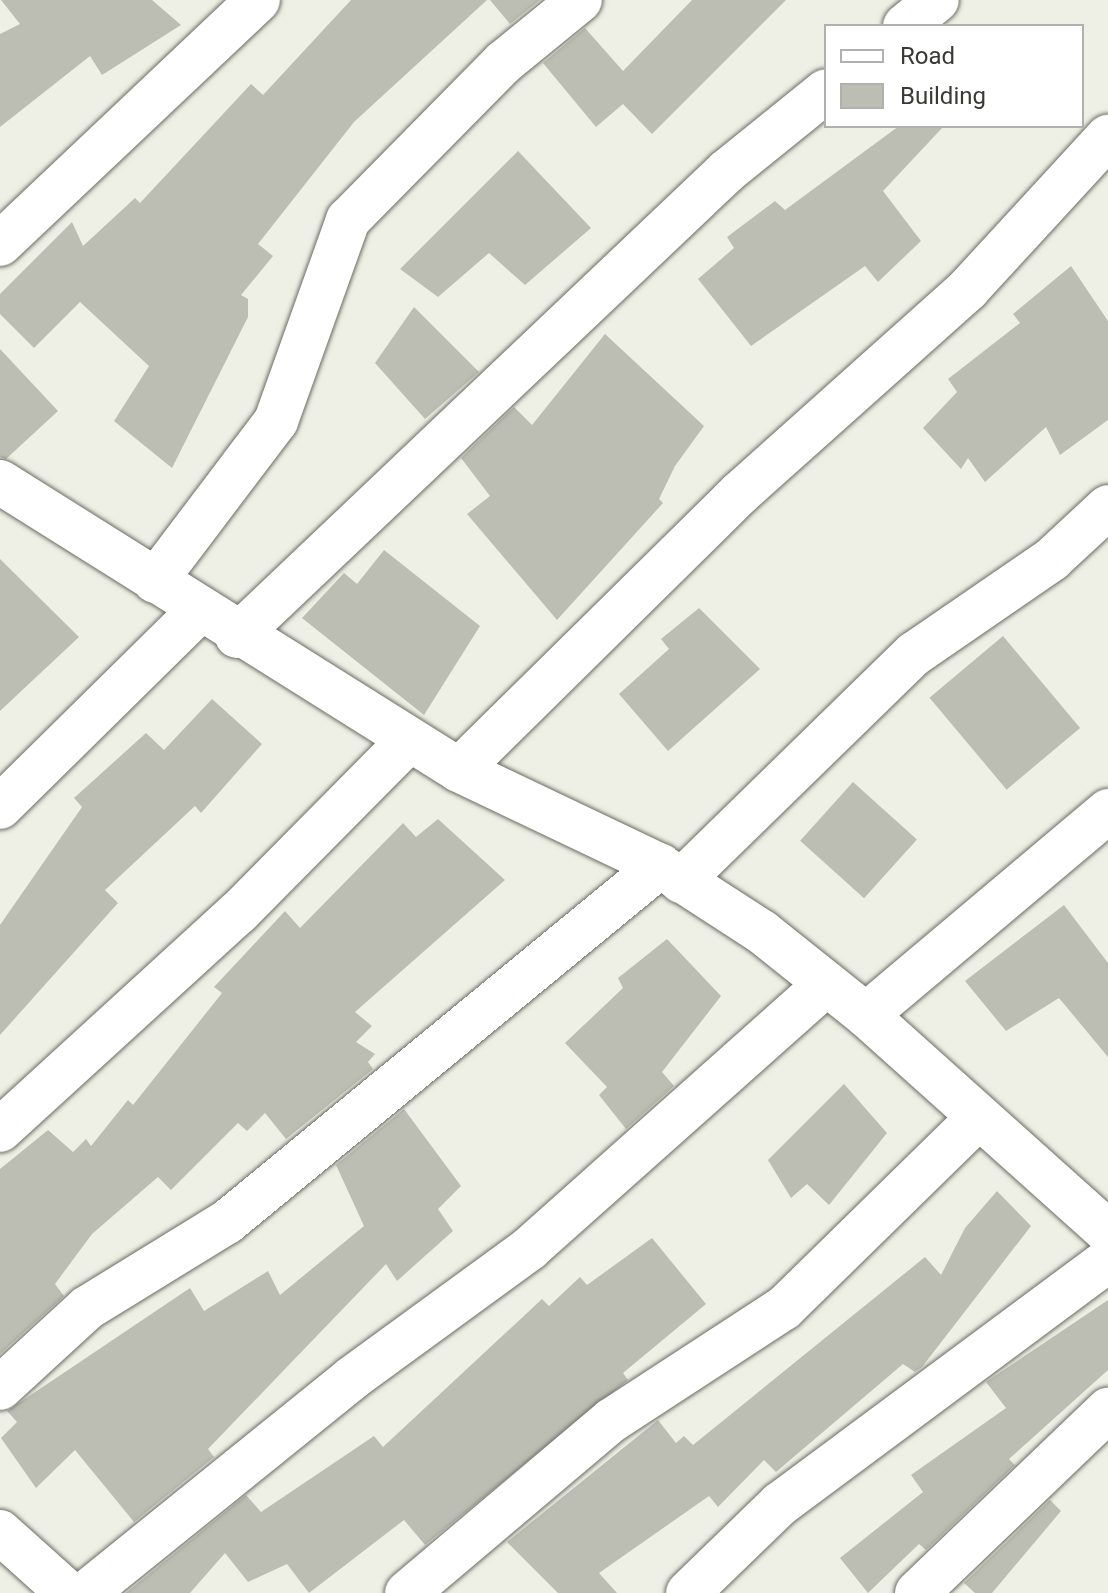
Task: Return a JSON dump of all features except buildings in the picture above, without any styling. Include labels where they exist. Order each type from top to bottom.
[{"type":"street","points":[[0,244],[258,0]]},
{"type":"street","points":[[155,581],[276,421],[348,220],[504,62],[580,0]]},
{"type":"street","points":[[907,24],[937,0]]},
{"type":"street","points":[[237,636],[727,171],[824,93]]},
{"type":"street","points":[[459,770],[740,493],[968,289],[1108,137]]},
{"type":"street","points":[[3,489],[459,770],[670,873],[866,1015],[1108,1232]]},
{"type":"street","points":[[0,1388],[87,1308],[227,1222],[670,873],[914,654],[1052,559],[1108,507]]},
{"type":"street","points":[[0,807],[201,609]]},
{"type":"street","points":[[0,1130],[239,912],[409,740]]},
{"type":"street","points":[[866,1015],[1108,811]]},
{"type":"street","points":[[86,1593],[352,1378],[530,1248],[826,984]]},
{"type":"street","points":[[407,1593],[612,1420],[784,1308],[979,1117]]},
{"type":"street","points":[[688,1593],[780,1504],[1108,1260]]},
{"type":"street","points":[[917,1593],[1108,1410]]},
{"type":"street","points":[[0,1532],[68,1593]]}]
